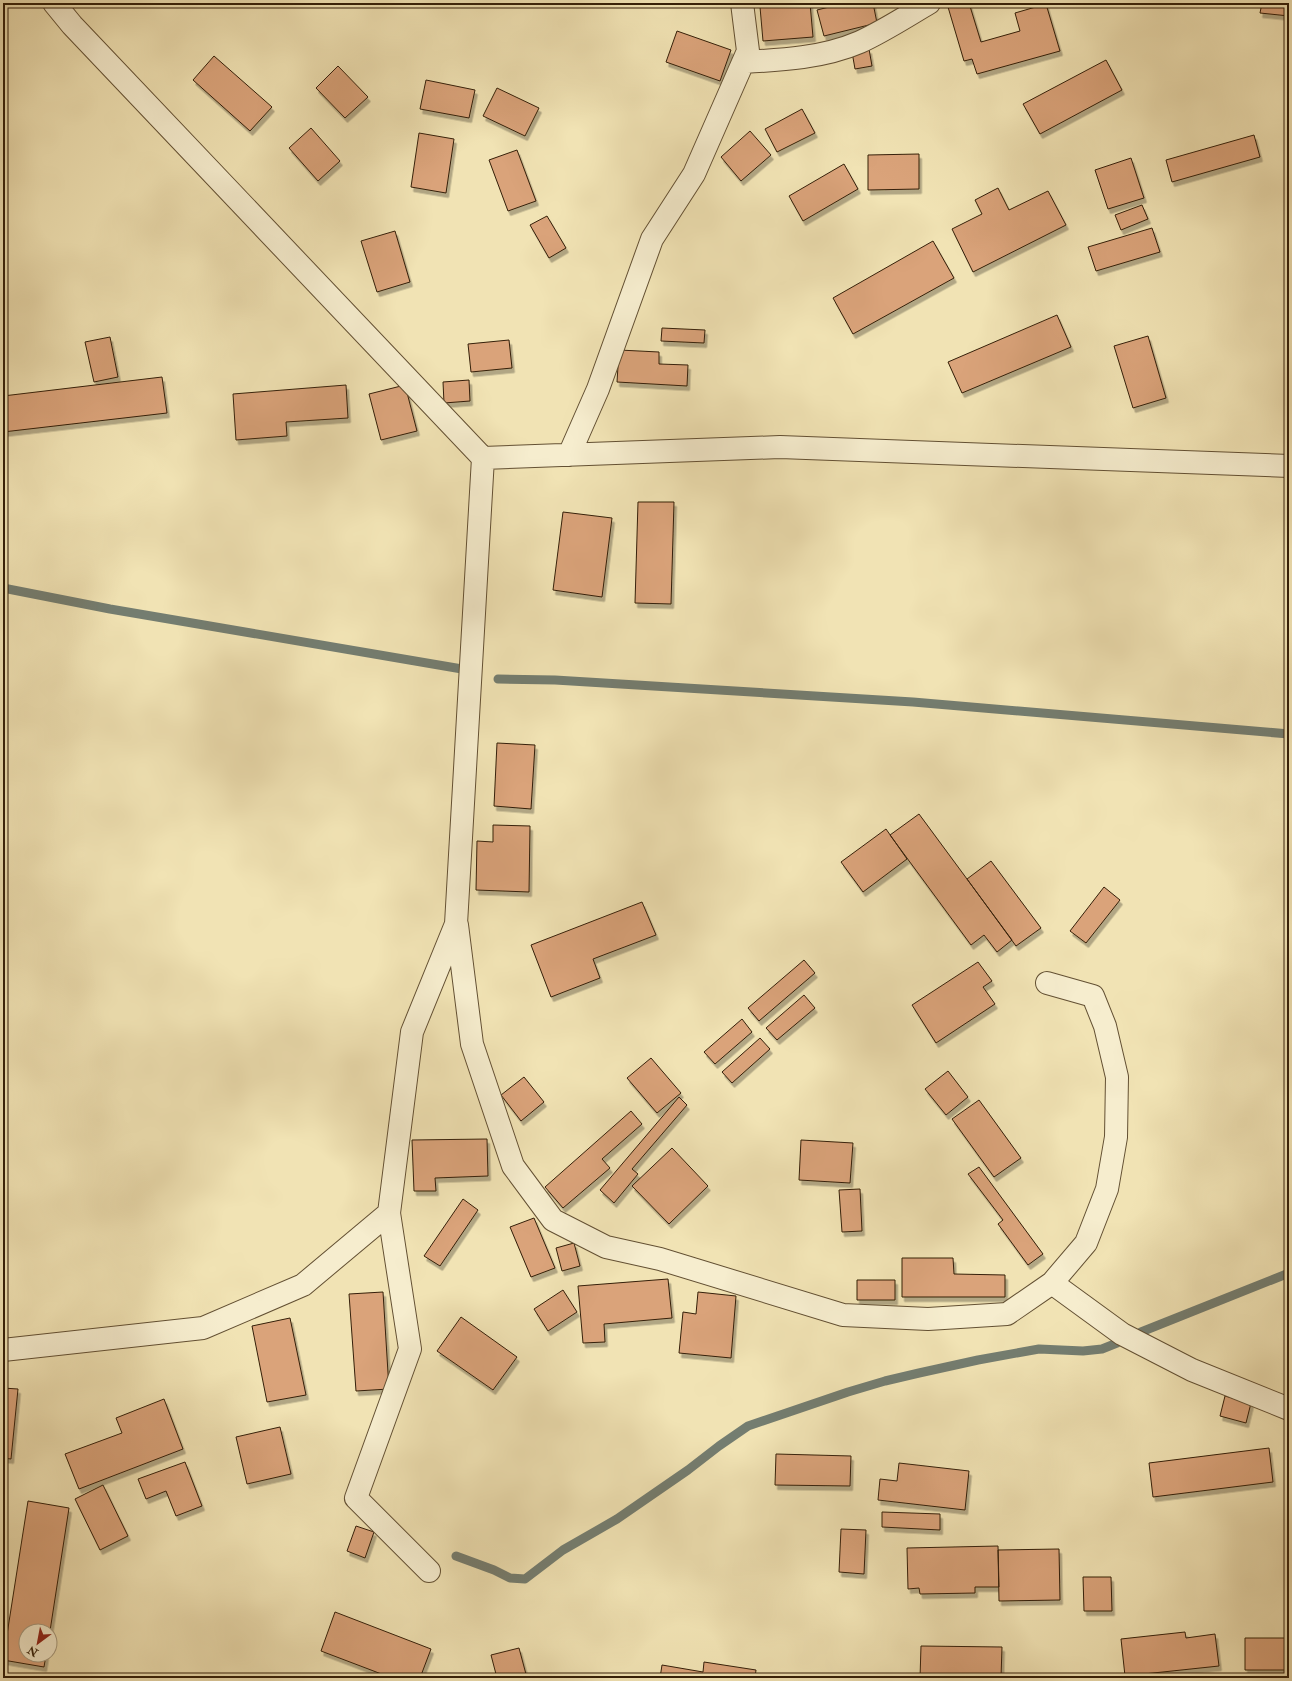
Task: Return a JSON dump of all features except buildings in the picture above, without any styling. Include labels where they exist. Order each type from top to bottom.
[{"type":"street","points":[[54,3],[72,25],[483,458],[456,924],[472,1044],[512,1166],[553,1220],[606,1247],[660,1259],[843,1316],[928,1319],[1008,1314],[1052,1283],[1086,1243],[1107,1189],[1116,1137],[1117,1077],[1105,1026],[1093,996],[1046,983]]},
{"type":"street","points":[[569,454],[598,389],[652,239],[694,174],[748,51],[742,3]]},
{"type":"street","points":[[743,62],[790,60],[825,53],[859,42],[929,3]]},
{"type":"street","points":[[483,458],[780,447],[1289,466]]},
{"type":"street","points":[[429,1571],[356,1498],[410,1349],[389,1213],[412,1032],[456,924]]},
{"type":"street","points":[[3,1350],[203,1328],[303,1285],[389,1213]]},
{"type":"street","points":[[1052,1283],[1122,1334],[1192,1370],[1289,1409]]},
{"type":"waterway","points":[[3,588],[110,609],[462,669]]},
{"type":"waterway","points":[[498,679],[555,680],[913,702],[1289,734]]},
{"type":"waterway","points":[[1141,1332],[1289,1273]]},
{"type":"waterway","points":[[456,1556],[494,1570],[510,1578],[525,1579],[563,1550],[617,1519],[748,1426],[848,1392],[919,1373],[1039,1349],[1083,1351],[1102,1349],[1117,1343]]}]
